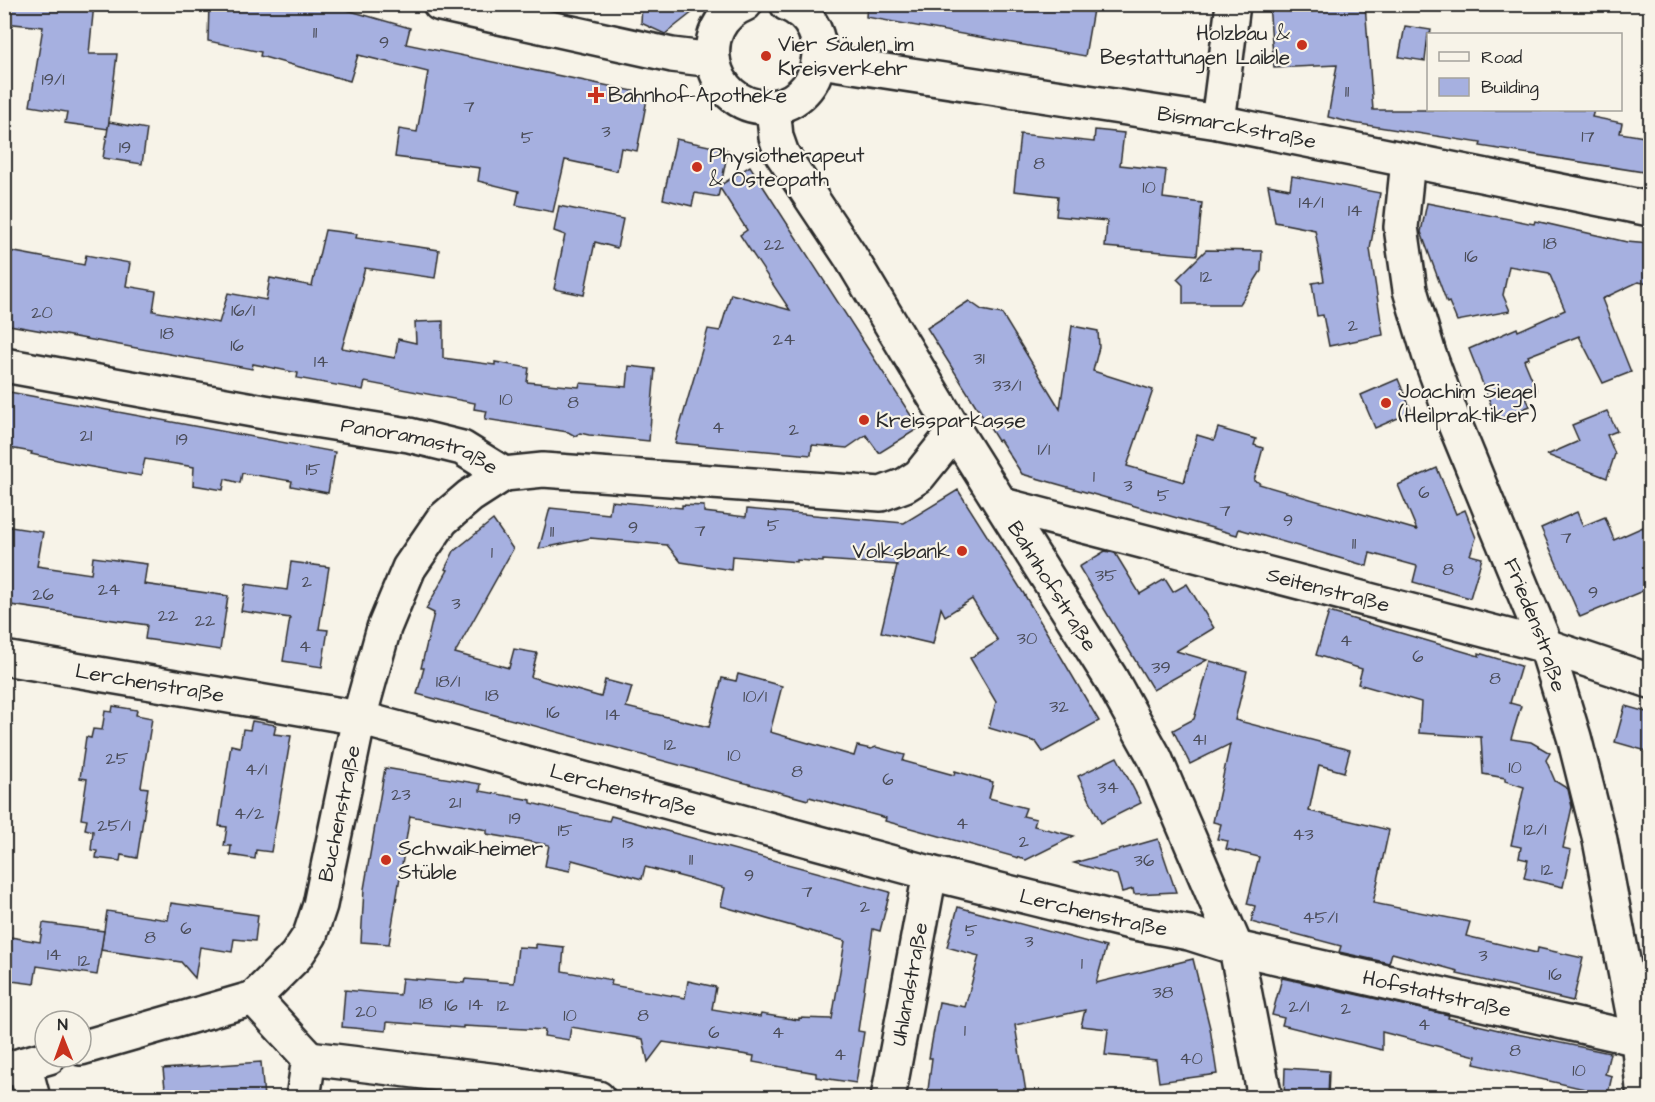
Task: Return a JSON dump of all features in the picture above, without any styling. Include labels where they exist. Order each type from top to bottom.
[{"type":"street","points":[[440,4],[672,55],[712,60]]},
{"type":"street","points":[[745,4],[732,12],[719,28],[713,42],[712,60],[718,78],[731,95],[753,106],[773,107],[789,102],[803,93],[814,78],[820,62],[820,46],[812,24],[794,7],[787,4]]},
{"type":"street","points":[[1218,122],[1233,4]]},
{"type":"street","name":"Bismarckstraße","points":[[820,62],[1218,122],[1650,209]]},
{"type":"street","name":"Bahnhofstraße","points":[[773,107],[776,137],[782,154],[850,256],[955,431],[1110,677],[1155,758],[1236,948],[1264,1098]]},
{"type":"street","name":"Friedenstraße","points":[[1408,161],[1401,227],[1413,301],[1429,354],[1454,422],[1546,646],[1574,737],[1600,840],[1638,1039],[1644,1098]]},
{"type":"street","name":"Panoramastraße","points":[[4,365],[264,412],[409,435],[462,448],[504,474],[543,470],[880,494],[905,485],[920,476],[955,431]]},
{"type":"street","name":"Buchenstraße","points":[[93,1045],[254,998],[288,965],[310,935],[325,887],[359,718],[384,628],[409,568],[442,520],[470,496],[504,474]]},
{"type":"street","name":"Seitenstraße","points":[[1003,505],[1546,646],[1650,681]]},
{"type":"street","name":"Lerchenstraße","points":[[4,658],[359,718],[930,873],[1130,922],[1189,933],[1236,948]]},
{"type":"street","name":"Uhlandstraße","points":[[888,1098],[930,873]]},
{"type":"street","name":"Hofstattstraße","points":[[1236,948],[1638,1039]]},
{"type":"street","points":[[254,998],[309,1058],[498,1081],[598,1098]]},
{"type":"street","points":[[303,1098],[309,1058]]},
{"type":"street","points":[[26,1064],[33,1098]]},
{"type":"building","points":[[4,4],[94,4],[89,54],[117,54],[108,129],[65,123],[67,112],[30,106],[43,27],[4,23]]},
{"type":"building","points":[[209,4],[326,4],[410,28],[406,44],[648,94],[637,151],[621,148],[617,171],[565,160],[553,212],[516,205],[519,191],[478,181],[480,168],[395,157],[399,129],[417,132],[428,72],[358,55],[350,81],[260,56],[261,52],[208,41]]},
{"type":"building","points":[[642,4],[703,4],[665,34],[641,23]]},
{"type":"building","points":[[867,4],[1094,4],[1085,56],[866,17]]},
{"type":"building","points":[[1269,4],[1365,4],[1373,110],[1594,111],[1592,117],[1622,123],[1620,133],[1650,138],[1650,173],[1480,146],[1481,143],[1328,117],[1337,65],[1274,68]]},
{"type":"building","points":[[1405,26],[1431,30],[1430,33],[1427,33],[1425,61],[1399,57]]},
{"type":"building","points":[[109,122],[147,129],[142,164],[103,158]]},
{"type":"building","points":[[1095,130],[1124,133],[1120,165],[1166,170],[1163,198],[1202,203],[1197,255],[1105,247],[1107,221],[1056,216],[1058,196],[1014,191],[1020,134],[1094,142]]},
{"type":"building","points":[[676,139],[728,150],[721,185],[750,166],[919,428],[879,453],[866,435],[847,448],[812,445],[811,455],[675,443],[708,329],[720,331],[731,294],[790,310],[740,235],[747,230],[720,188],[718,197],[695,193],[692,206],[663,199]]},
{"type":"building","points":[[1292,176],[1380,193],[1370,249],[1383,335],[1329,346],[1323,315],[1317,316],[1312,283],[1324,281],[1315,230],[1275,222],[1268,185],[1290,189]]},
{"type":"building","points":[[1427,203],[1534,224],[1535,221],[1627,242],[1650,244],[1650,284],[1638,282],[1602,299],[1631,372],[1603,383],[1579,336],[1528,356],[1529,358],[1524,360],[1537,391],[1525,396],[1530,406],[1497,420],[1469,349],[1565,310],[1549,273],[1509,266],[1503,295],[1510,311],[1457,321],[1449,302],[1447,303],[1421,232]]},
{"type":"building","points":[[559,206],[623,219],[617,248],[595,242],[584,295],[554,289],[565,235],[554,231]]},
{"type":"building","points":[[325,230],[357,234],[356,238],[439,250],[435,278],[365,268],[342,348],[395,358],[398,339],[416,343],[415,322],[443,321],[443,358],[495,365],[495,362],[529,368],[527,382],[579,387],[580,383],[627,387],[629,366],[655,369],[649,441],[580,433],[575,436],[568,432],[485,419],[487,411],[474,409],[475,403],[365,382],[363,390],[297,378],[298,373],[253,364],[252,369],[4,324],[4,250],[84,265],[86,255],[130,263],[126,286],[156,291],[153,311],[219,323],[228,293],[266,300],[270,278],[312,286]]},
{"type":"building","points":[[1206,250],[1262,251],[1261,271],[1240,304],[1183,304],[1183,285],[1177,279]]},
{"type":"building","points":[[969,301],[982,310],[1002,314],[1060,409],[1072,326],[1098,331],[1099,347],[1093,371],[1153,390],[1127,466],[1184,482],[1197,435],[1214,440],[1218,428],[1256,439],[1254,445],[1263,448],[1254,481],[1259,484],[1417,530],[1398,485],[1437,468],[1456,514],[1465,510],[1476,538],[1470,555],[1482,558],[1470,598],[1413,582],[1417,566],[1370,553],[1367,566],[1239,529],[1237,535],[1022,474],[1000,440],[998,441],[927,328]]},
{"type":"building","name":"Joachim Siegel (Heilpraktiker)","points":[[1398,379],[1412,412],[1375,428],[1361,395]]},
{"type":"building","points":[[4,391],[335,452],[328,493],[291,486],[292,481],[242,473],[240,483],[225,479],[223,490],[193,485],[194,467],[145,459],[141,476],[75,464],[4,447]]},
{"type":"building","points":[[1607,411],[1617,431],[1607,435],[1615,454],[1607,478],[1547,455],[1579,441],[1572,425]]},
{"type":"building","points":[[958,490],[1024,594],[1099,721],[1043,752],[1036,742],[989,728],[996,702],[970,658],[998,641],[972,599],[945,616],[941,608],[933,644],[881,632],[897,565],[823,560],[823,562],[797,560],[797,562],[732,556],[731,570],[681,562],[667,545],[590,538],[539,549],[550,508],[609,514],[611,501],[682,508],[682,505],[704,506],[704,512],[746,517],[747,509],[904,523]]},
{"type":"building","points":[[1577,512],[1583,526],[1605,517],[1614,540],[1643,527],[1650,545],[1650,588],[1580,617],[1541,528]]},
{"type":"building","points":[[493,520],[513,549],[455,653],[509,668],[514,649],[537,653],[531,677],[601,697],[605,680],[632,687],[626,707],[709,727],[722,678],[736,681],[738,674],[782,686],[770,732],[854,756],[857,746],[871,749],[876,747],[905,755],[903,761],[954,775],[955,771],[993,782],[989,798],[1026,808],[1023,816],[1036,819],[1034,826],[1074,836],[1026,860],[885,821],[886,818],[809,797],[808,800],[417,694],[434,613],[426,609],[448,570],[445,569],[454,551]]},
{"type":"building","points":[[4,526],[43,532],[37,566],[91,574],[93,557],[147,564],[144,584],[228,596],[220,650],[145,639],[147,625],[4,604]]},
{"type":"building","points":[[1105,551],[1115,553],[1140,594],[1165,579],[1173,592],[1187,584],[1214,628],[1176,651],[1207,660],[1153,690],[1079,567]]},
{"type":"building","points":[[291,562],[329,567],[319,629],[328,630],[322,667],[283,661],[290,618],[241,611],[246,584],[287,590]]},
{"type":"building","points":[[1329,612],[1521,666],[1510,703],[1521,706],[1511,739],[1531,742],[1550,753],[1546,760],[1555,781],[1568,789],[1572,807],[1563,848],[1571,850],[1563,887],[1524,878],[1528,860],[1519,858],[1521,847],[1511,845],[1524,787],[1505,781],[1505,778],[1483,774],[1481,737],[1419,733],[1421,702],[1358,684],[1362,669],[1316,655]]},
{"type":"building","points":[[1210,661],[1247,671],[1235,720],[1350,750],[1344,772],[1319,765],[1309,811],[1389,830],[1373,903],[1470,922],[1466,936],[1537,953],[1538,948],[1583,958],[1573,1001],[1457,974],[1458,971],[1392,953],[1389,963],[1339,952],[1341,946],[1251,922],[1255,906],[1247,904],[1259,857],[1226,849],[1228,841],[1217,839],[1221,824],[1213,822],[1230,744],[1190,764],[1173,730],[1194,719]]},
{"type":"building","points":[[113,706],[137,710],[136,715],[152,718],[141,787],[148,788],[137,858],[121,855],[120,861],[96,858],[97,851],[91,850],[93,831],[85,829],[87,820],[81,819],[87,779],[80,778],[86,737],[91,738],[93,729],[102,730],[105,711],[112,712]]},
{"type":"building","points":[[1625,706],[1650,713],[1650,752],[1615,742]]},
{"type":"building","points":[[252,721],[276,725],[274,734],[291,736],[271,852],[256,850],[255,859],[230,855],[231,846],[224,846],[227,827],[219,826],[231,745],[240,747],[243,729],[250,730]]},
{"type":"building","points":[[1117,757],[1141,803],[1101,823],[1078,776]]},
{"type":"building","points":[[385,768],[481,784],[480,791],[531,800],[531,803],[609,821],[611,816],[890,892],[880,931],[873,929],[858,1031],[864,1032],[856,1083],[816,1077],[816,1073],[753,1062],[754,1056],[663,1042],[648,1062],[643,1039],[571,1027],[569,1040],[544,1036],[545,1030],[463,1026],[463,1028],[387,1022],[386,1031],[342,1027],[345,990],[400,995],[402,978],[464,983],[465,979],[514,983],[518,947],[536,948],[536,944],[564,947],[562,971],[612,980],[611,985],[685,998],[688,981],[716,987],[712,1009],[760,1017],[761,1014],[799,1020],[799,1018],[832,1019],[845,941],[721,906],[725,888],[645,867],[642,879],[572,860],[570,871],[545,866],[549,845],[487,834],[487,830],[410,816],[389,944],[361,942],[364,889]]},
{"type":"building","points":[[1158,839],[1176,892],[1134,894],[1133,889],[1122,892],[1117,875],[1074,863]]},
{"type":"building","points":[[171,903],[258,915],[255,941],[234,939],[232,952],[200,947],[195,978],[181,962],[101,950],[107,911],[168,920]]},
{"type":"building","points":[[958,907],[1106,947],[1096,983],[1193,959],[1210,1028],[1217,1074],[1159,1082],[1156,1060],[1105,1055],[1108,1029],[1081,1026],[1085,1010],[1015,1025],[1027,1098],[927,1098],[932,1058],[929,1058],[939,1002],[965,1007],[979,956],[947,947]]},
{"type":"building","points":[[43,923],[104,931],[97,975],[37,966],[34,984],[4,980],[4,936],[40,942]]},
{"type":"building","points":[[1282,978],[1449,1015],[1448,1018],[1507,1032],[1610,1053],[1605,1074],[1612,1076],[1607,1098],[1583,1098],[1585,1089],[1474,1064],[1476,1056],[1382,1032],[1382,1050],[1282,1025],[1284,1018],[1272,1015]]},
{"type":"building","points":[[261,1062],[264,1098],[166,1098],[163,1069]]},
{"type":"building","points":[[1285,1068],[1329,1071],[1328,1098],[1284,1098]]},
{"type":"place","name":"Holzbau & Bestattungen Laible","points":[[1302,45]]},
{"type":"place","name":"Vier Säulen im Kreisverkehr","points":[[766,56]]},
{"type":"place","name":"Bahnhof-Apotheke","points":[[596,95]]},
{"type":"place","name":"Physiotherapeut & Osteopath","points":[[697,167]]},
{"type":"place","name":"Joachim Siegel (Heilpraktiker)","points":[[1386,403]]},
{"type":"place","name":"Kreissparkasse","points":[[864,420]]},
{"type":"place","name":"Volksbank","points":[[962,551]]},
{"type":"place","name":"Schwaikheimer Stüble","points":[[386,860]]}]
